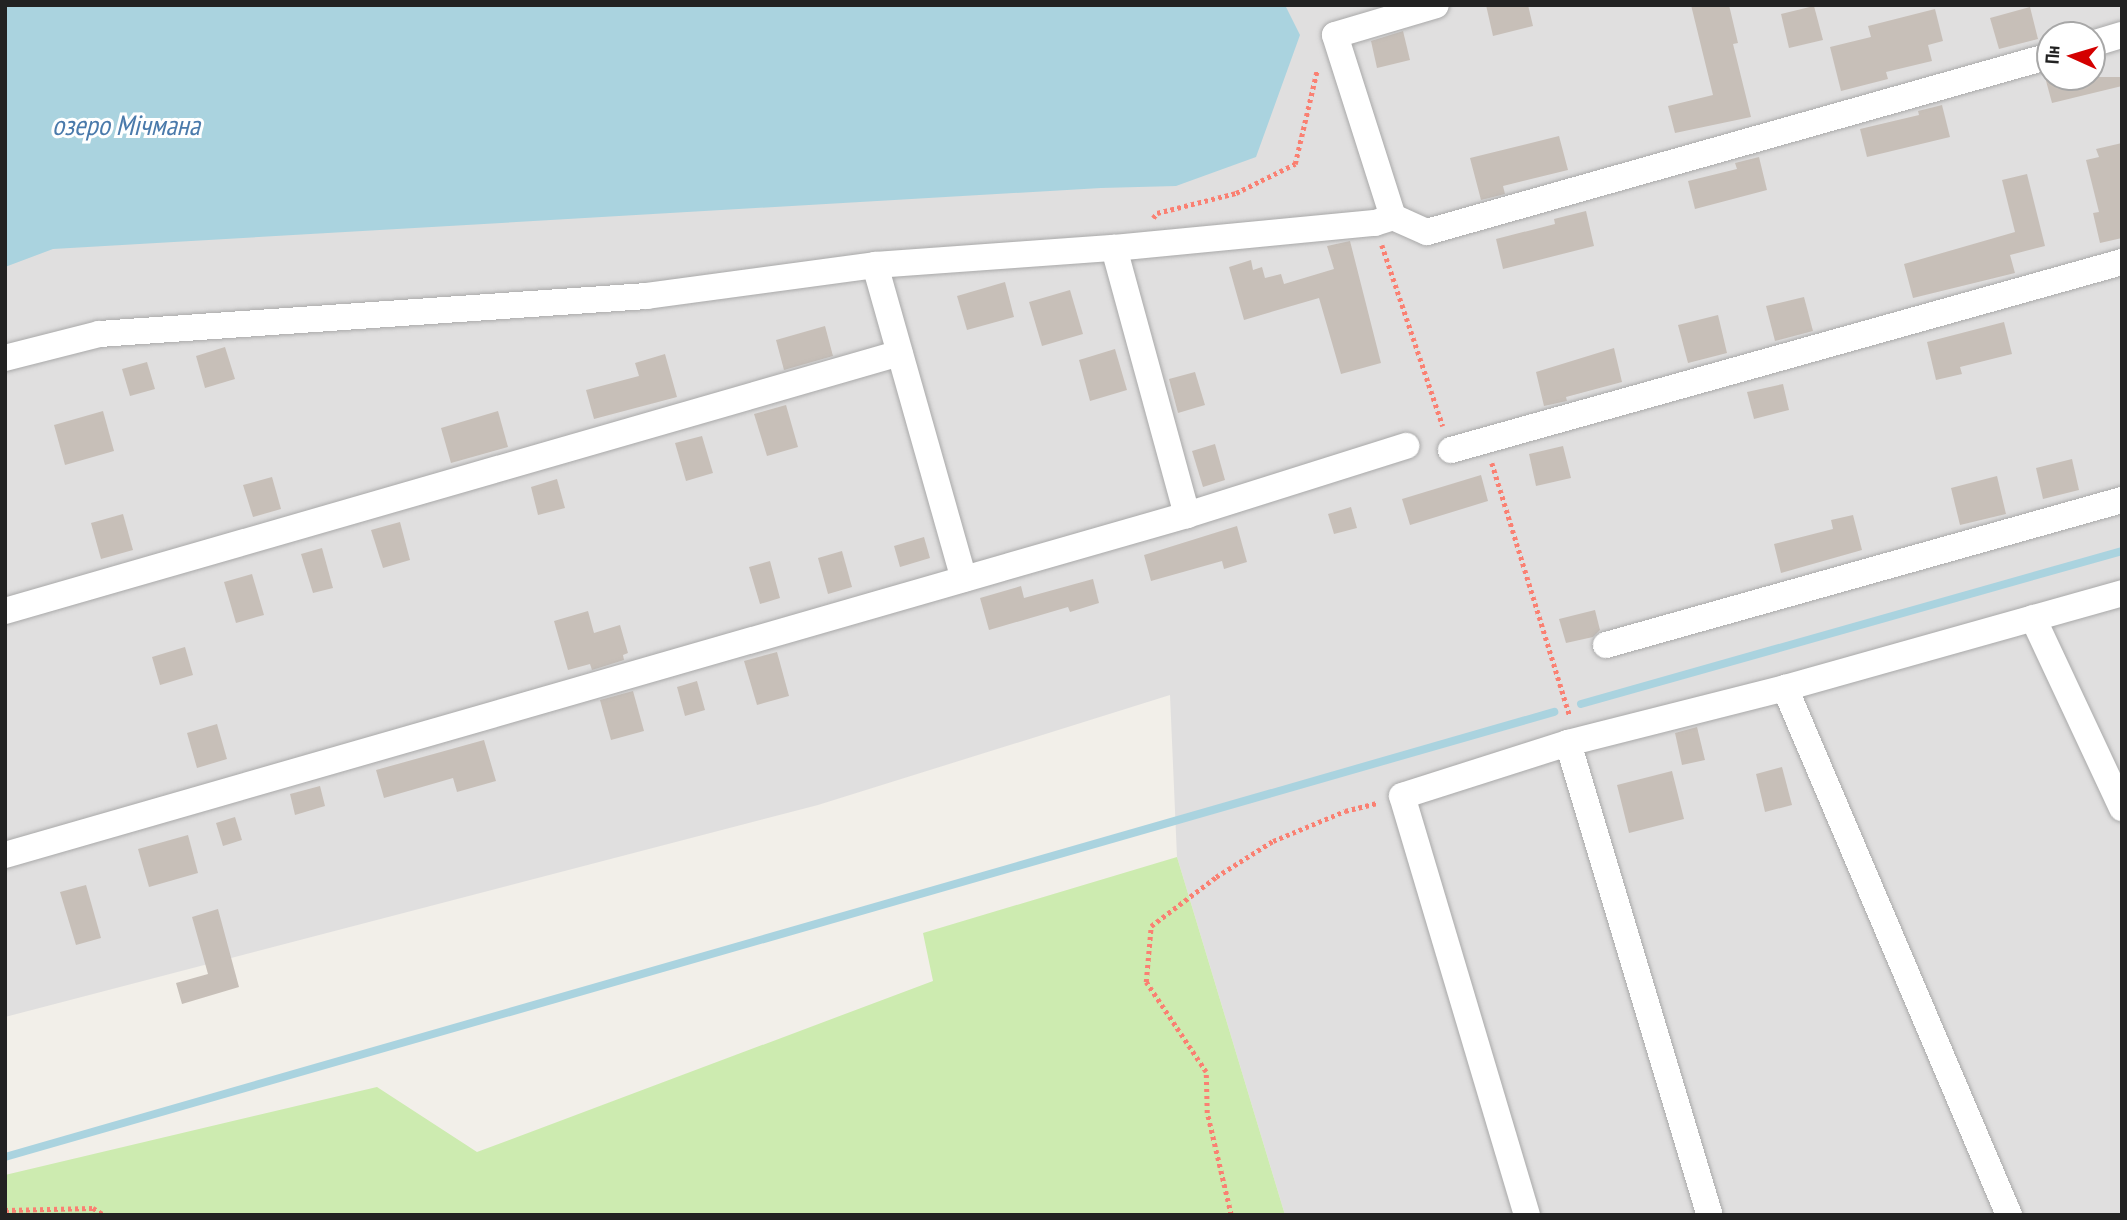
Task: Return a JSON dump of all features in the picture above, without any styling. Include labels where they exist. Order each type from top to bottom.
[{"type":"street","points":[[1384,220],[1335,35],[1436,5]]},
{"type":"street","points":[[5,358],[99,334],[648,296],[874,265],[1124,246],[1384,220],[1427,232],[2036,60]]},
{"type":"street","points":[[1124,246],[1187,515]]},
{"type":"street","points":[[1451,450],[2122,262]]},
{"type":"street","points":[[874,265],[964,579]]},
{"type":"street","points":[[5,611],[900,353]]},
{"type":"street","points":[[5,855],[1187,515],[1406,446]]},
{"type":"street","points":[[1606,645],[2122,499]]},
{"type":"street","points":[[1527,1215],[1402,796],[1573,741],[1785,688],[2122,593]]},
{"type":"street","points":[[2033,618],[2122,808]]},
{"type":"street","points":[[1785,688],[2009,1215]]},
{"type":"street","points":[[1573,741],[1710,1215]]},
{"type":"path","points":[[1124,246],[1157,213],[1236,193],[1295,164],[1318,63]]},
{"type":"path","points":[[1384,220],[1451,450]]},
{"type":"path","points":[[1485,441],[1573,741]]},
{"type":"path","points":[[1231,1215],[1208,1113],[1206,1072],[1146,982],[1151,926],[1216,877],[1273,841],[1345,811],[1402,796]]},
{"type":"path","points":[[5,1210],[93,1208],[104,1215]]},
{"type":"shaded area","points":[[5,5],[2122,5],[2122,1215],[1285,1215],[1177,857],[1170,695],[818,805],[5,1017]]},
{"type":"green space","points":[[1177,857],[1285,1215],[5,1215],[5,1175],[377,1087],[477,1152],[933,981],[923,933]]},
{"type":"water","name":"озеро Мічмана","points":[[5,5],[1285,5],[1300,35],[1256,157],[1176,186],[1101,188],[53,249],[5,267]]},
{"type":"building","points":[[1486,5],[1528,5],[1533,26],[1493,36]]},
{"type":"building","points":[[1691,5],[1729,5],[1738,43],[1733,44],[1751,117],[1675,133],[1668,106],[1713,95]]},
{"type":"building","points":[[1814,6],[1823,40],[1789,48],[1781,14]]},
{"type":"building","points":[[2030,7],[2036,40],[1999,49],[1990,18]]},
{"type":"building","points":[[1935,9],[1943,41],[1928,45],[1932,61],[1886,72],[1888,79],[1841,91],[1830,47],[1871,37],[1868,26]]},
{"type":"building","points":[[1403,31],[1410,60],[1377,68],[1371,41]]},
{"type":"building","points":[[2106,77],[2122,77],[2122,86],[2106,90]]},
{"type":"building","points":[[2049,91],[2101,91],[2052,103]]},
{"type":"building","points":[[1942,105],[1950,137],[1867,157],[1860,129],[1919,115],[1918,111]]},
{"type":"building","points":[[1559,136],[1568,170],[1503,186],[1505,194],[1481,200],[1470,158]]},
{"type":"building","points":[[2122,143],[2122,238],[2100,243],[2093,213],[2099,212],[2086,160],[2099,157],[2096,149]]},
{"type":"building","points":[[1759,157],[1767,190],[1695,209],[1688,181],[1737,169],[1735,163]]},
{"type":"building","points":[[2027,174],[2045,246],[2010,255],[2015,273],[1913,298],[1904,264],[2015,232],[2002,180]]},
{"type":"building","points":[[1586,211],[1594,246],[1503,269],[1496,239],[1555,224],[1554,219]]},
{"type":"building","points":[[1350,241],[1381,363],[1341,374],[1319,298],[1244,320],[1229,267],[1251,260],[1253,270],[1262,267],[1265,278],[1281,274],[1284,284],[1334,269],[1327,246]]},
{"type":"building","points":[[1005,282],[1014,317],[967,330],[957,296]]},
{"type":"building","points":[[1070,290],[1083,334],[1042,346],[1029,302]]},
{"type":"building","points":[[1804,297],[1813,331],[1775,341],[1766,306]]},
{"type":"building","points":[[1718,315],[1727,353],[1688,363],[1678,325]]},
{"type":"building","points":[[2004,322],[2012,354],[1960,367],[1962,374],[1936,380],[1927,342]]},
{"type":"building","points":[[825,326],[833,356],[784,370],[776,340]]},
{"type":"building","points":[[225,347],[235,379],[205,388],[196,356]]},
{"type":"building","points":[[1614,348],[1622,382],[1566,397],[1567,401],[1544,406],[1536,372]]},
{"type":"building","points":[[1115,349],[1127,390],[1090,401],[1079,360]]},
{"type":"building","points":[[665,354],[677,397],[594,419],[586,390],[639,376],[635,363]]},
{"type":"building","points":[[147,362],[155,389],[130,396],[122,369]]},
{"type":"building","points":[[1195,372],[1205,405],[1178,413],[1169,379]]},
{"type":"building","points":[[1783,384],[1789,410],[1754,419],[1747,392]]},
{"type":"building","points":[[786,405],[798,447],[767,456],[754,414]]},
{"type":"building","points":[[103,411],[114,451],[65,465],[54,425]]},
{"type":"building","points":[[498,411],[508,447],[451,463],[441,428]]},
{"type":"building","points":[[702,436],[713,473],[686,481],[675,443]]},
{"type":"building","points":[[1215,444],[1225,480],[1203,487],[1192,451]]},
{"type":"building","points":[[1563,446],[1571,478],[1536,486],[1529,454]]},
{"type":"building","points":[[2072,459],[2079,490],[2043,499],[2036,468]]},
{"type":"building","points":[[1481,475],[1488,501],[1410,525],[1402,499]]},
{"type":"building","points":[[1997,476],[2006,514],[1960,525],[1951,488]]},
{"type":"building","points":[[272,477],[281,509],[253,517],[243,485]]},
{"type":"building","points":[[557,479],[565,508],[538,515],[531,487]]},
{"type":"building","points":[[1351,507],[1357,528],[1334,534],[1328,514]]},
{"type":"building","points":[[123,514],[133,550],[101,559],[91,523]]},
{"type":"building","points":[[1853,515],[1862,550],[1781,573],[1774,544],[1833,529],[1831,520]]},
{"type":"building","points":[[400,522],[410,560],[383,568],[371,530]]},
{"type":"building","points":[[1237,526],[1247,562],[1224,569],[1222,561],[1151,581],[1144,555]]},
{"type":"building","points":[[924,537],[930,558],[900,567],[894,546]]},
{"type":"building","points":[[322,548],[333,588],[313,593],[301,554]]},
{"type":"building","points":[[842,551],[852,587],[828,594],[818,558]]},
{"type":"building","points":[[770,561],[780,598],[760,604],[749,567]]},
{"type":"building","points":[[252,574],[264,615],[236,623],[224,582]]},
{"type":"building","points":[[1093,579],[1099,603],[1070,612],[1068,607],[989,630],[980,598],[1021,586],[1024,598]]},
{"type":"building","points":[[1595,610],[1600,630],[1593,637],[1566,643],[1559,619]]},
{"type":"building","points":[[588,611],[594,633],[620,625],[628,653],[623,655],[624,660],[592,670],[590,664],[568,670],[554,621]]},
{"type":"building","points":[[185,647],[193,675],[160,685],[152,657]]},
{"type":"building","points":[[777,652],[789,696],[757,705],[744,661]]},
{"type":"building","points":[[697,681],[705,710],[685,716],[677,687]]},
{"type":"building","points":[[633,691],[644,731],[611,740],[600,700]]},
{"type":"building","points":[[217,724],[227,759],[197,768],[187,733]]},
{"type":"building","points":[[1697,727],[1705,760],[1682,765],[1675,733]]},
{"type":"building","points":[[484,740],[496,781],[457,792],[453,778],[384,798],[376,770]]},
{"type":"building","points":[[1782,767],[1792,805],[1765,812],[1756,774]]},
{"type":"building","points":[[1672,771],[1684,819],[1629,833],[1617,785]]},
{"type":"building","points":[[320,786],[325,806],[295,815],[290,794]]},
{"type":"building","points":[[235,817],[242,840],[223,846],[216,823]]},
{"type":"building","points":[[188,835],[198,873],[149,887],[138,849]]},
{"type":"building","points":[[86,885],[101,938],[76,945],[60,892]]},
{"type":"building","points":[[218,909],[239,987],[182,1004],[176,983],[208,974],[192,917]]},
{"type":"waterway","points":[[1581,704],[2122,551]]},
{"type":"waterway","points":[[5,1157],[1554,712]]}]
